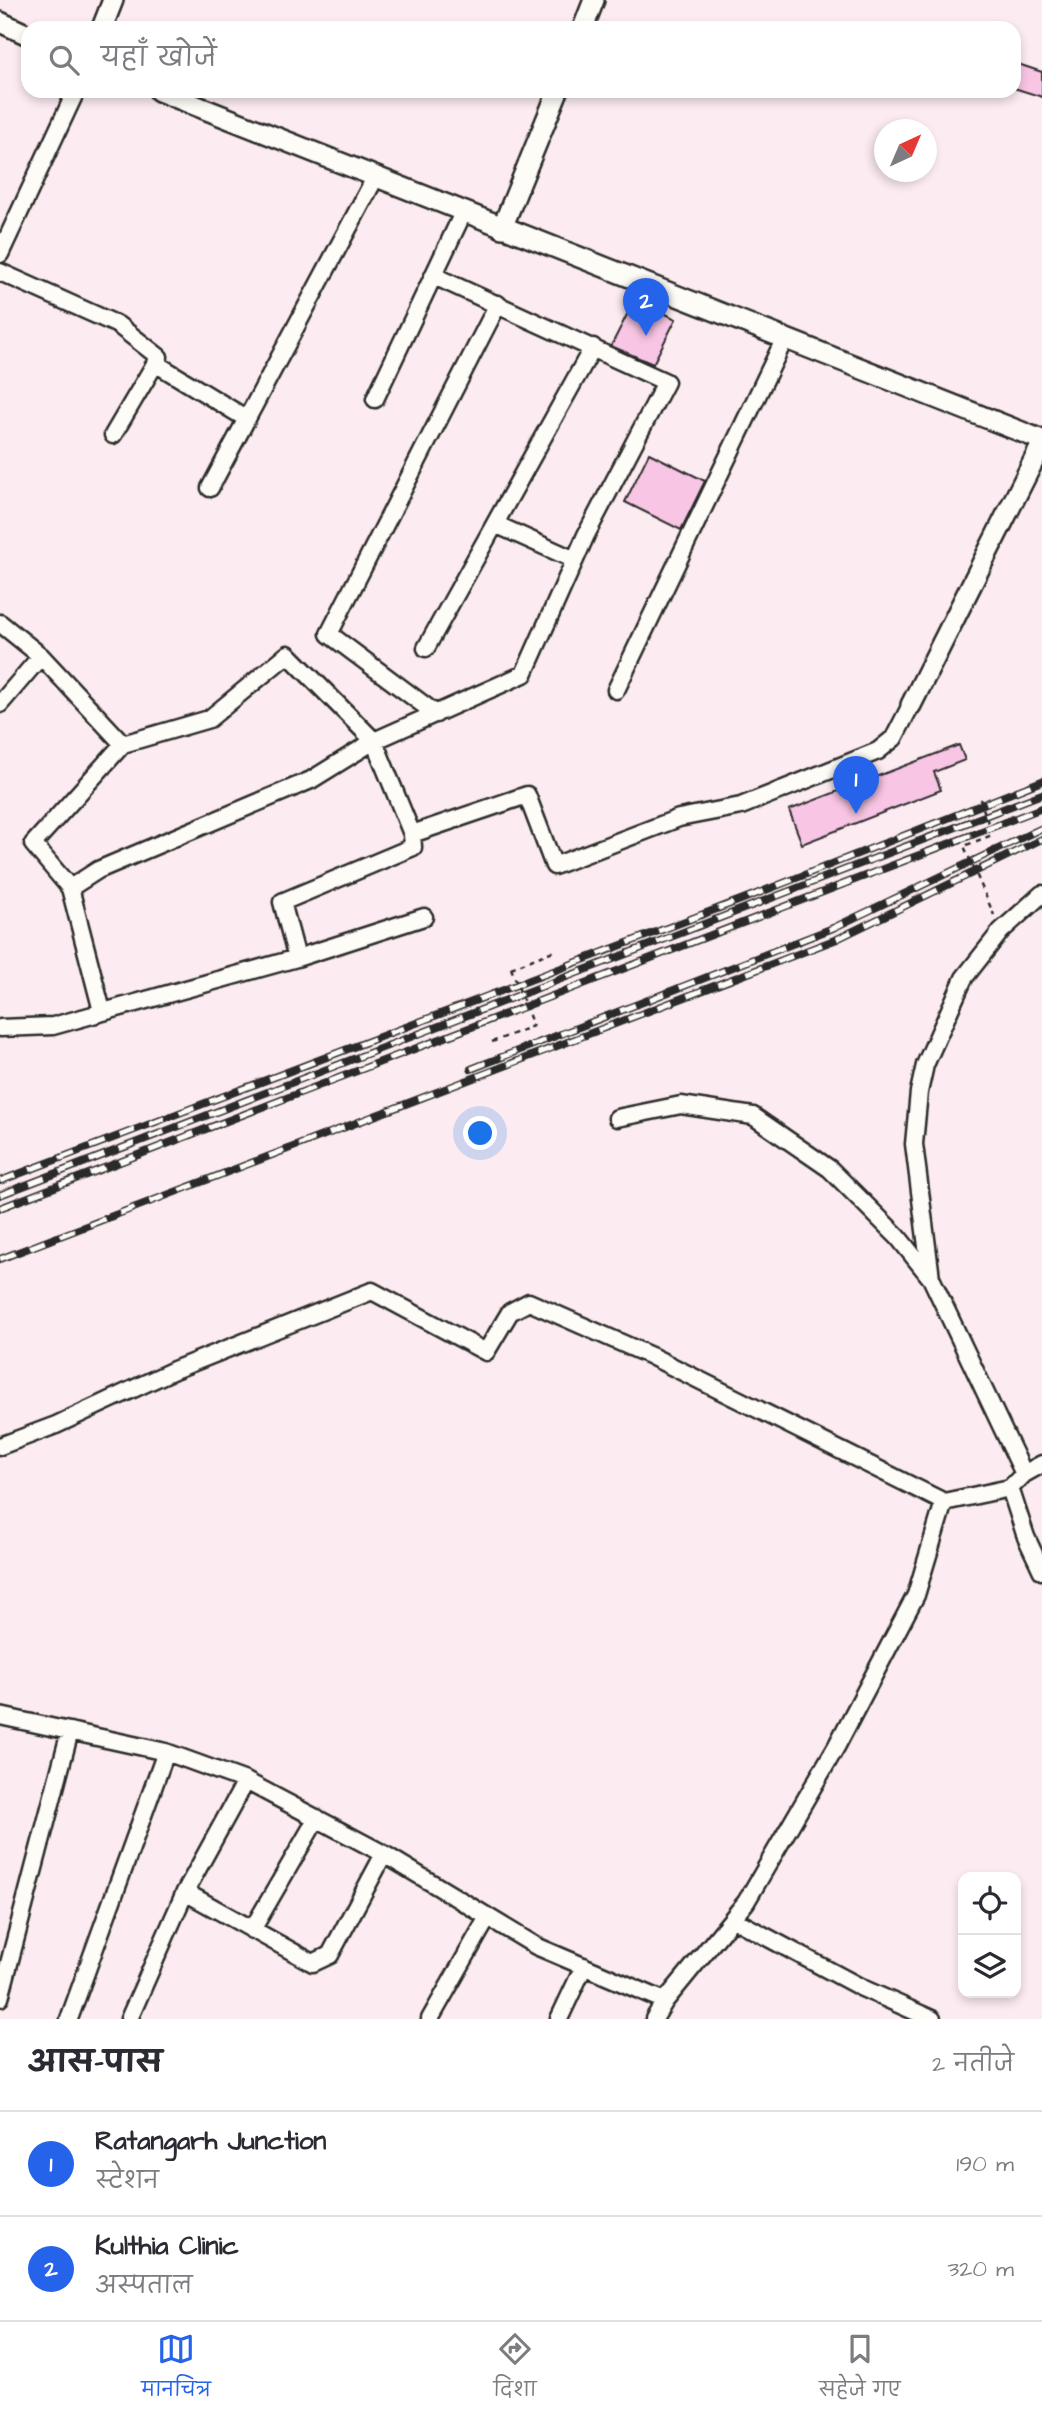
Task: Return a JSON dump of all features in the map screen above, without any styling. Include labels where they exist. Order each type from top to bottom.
[{"type":"street","points":[[105,21],[113,0]]},
{"type":"street","points":[[586,21],[594,0]]},
{"type":"street","points":[[0,22],[21,32]]},
{"type":"street","points":[[0,253],[73,98]]},
{"type":"street","points":[[176,98],[1042,442],[894,738],[878,751],[741,806],[679,818],[554,866],[527,795],[412,834]]},
{"type":"street","points":[[502,228],[555,98]]},
{"type":"street","points":[[210,488],[375,178]]},
{"type":"street","points":[[375,399],[463,213]]},
{"type":"street","points":[[0,272],[118,325],[159,357],[113,435]]},
{"type":"street","points":[[70,888],[98,870],[311,780],[374,741],[524,674],[575,560],[666,382],[434,276]]},
{"type":"street","points":[[436,714],[329,634],[498,304]]},
{"type":"street","points":[[617,690],[785,338]]},
{"type":"street","points":[[426,648],[593,347]]},
{"type":"street","points":[[155,363],[247,419]]},
{"type":"street","points":[[495,524],[575,560]]},
{"type":"street","points":[[0,623],[41,656],[122,744]]},
{"type":"street","points":[[103,1011],[70,888],[33,844],[122,744],[209,719],[288,654],[374,741],[412,834],[413,847],[282,902],[297,958]]},
{"type":"street","points":[[0,704],[41,656]]},
{"type":"street","points":[[931,1278],[914,1144],[919,1092],[925,1065],[964,978],[1001,930],[1042,894]]},
{"type":"street","points":[[0,1028],[52,1026],[297,958],[424,917]]},
{"type":"street","points":[[617,1118],[681,1105],[753,1116],[830,1169],[898,1237],[931,1278],[1024,1474]]},
{"type":"street","points":[[0,1446],[56,1425],[174,1370],[372,1292],[486,1352],[510,1312],[529,1302],[650,1356],[944,1502],[1010,1488],[1024,1474],[1042,1464]]},
{"type":"street","points":[[1010,1488],[1042,1571]]},
{"type":"street","points":[[654,2019],[665,2001],[746,1902],[836,1748],[916,1595],[944,1502]]},
{"type":"street","points":[[0,1716],[166,1752],[246,1781],[384,1854],[536,1946],[665,2001]]},
{"type":"street","points":[[0,1998],[69,1731]]},
{"type":"street","points":[[69,2019],[166,1752]]},
{"type":"street","points":[[129,2019],[185,1892],[246,1781]]},
{"type":"street","points":[[252,1930],[317,1818]]},
{"type":"street","points":[[185,1892],[313,1963],[330,1955],[384,1854]]},
{"type":"street","points":[[430,2019],[488,1917]]},
{"type":"street","points":[[733,1919],[862,1987],[932,2019]]},
{"type":"street","points":[[559,2019],[584,1966]]},
{"type":"path","points":[[980,799],[992,835],[964,846],[1001,930]]},
{"type":"path","points":[[492,1042],[533,1026],[511,968],[553,951]]},
{"type":"building","points":[[1021,65],[1042,72],[1042,97],[1021,90]]},
{"type":"building","points":[[635,299],[676,319],[653,364],[611,346]]},
{"type":"building","points":[[649,453],[705,481],[681,530],[625,502]]},
{"type":"building","points":[[959,745],[965,760],[934,772],[941,790],[802,844],[789,810]]},
{"type":"railway","points":[[0,1181],[751,896],[1042,781]]},
{"type":"railway","points":[[0,1195],[1042,794]]},
{"type":"railway","points":[[0,1208],[1042,808]]},
{"type":"railway","points":[[471,1069],[833,928],[1042,828]]},
{"type":"railway","points":[[0,1259],[837,939],[1042,839]]},
{"type":"place","name":"Kulthia Clinic","points":[[646,336]]},
{"type":"place","name":"Ratangarh Junction","points":[[856,814]]}]
